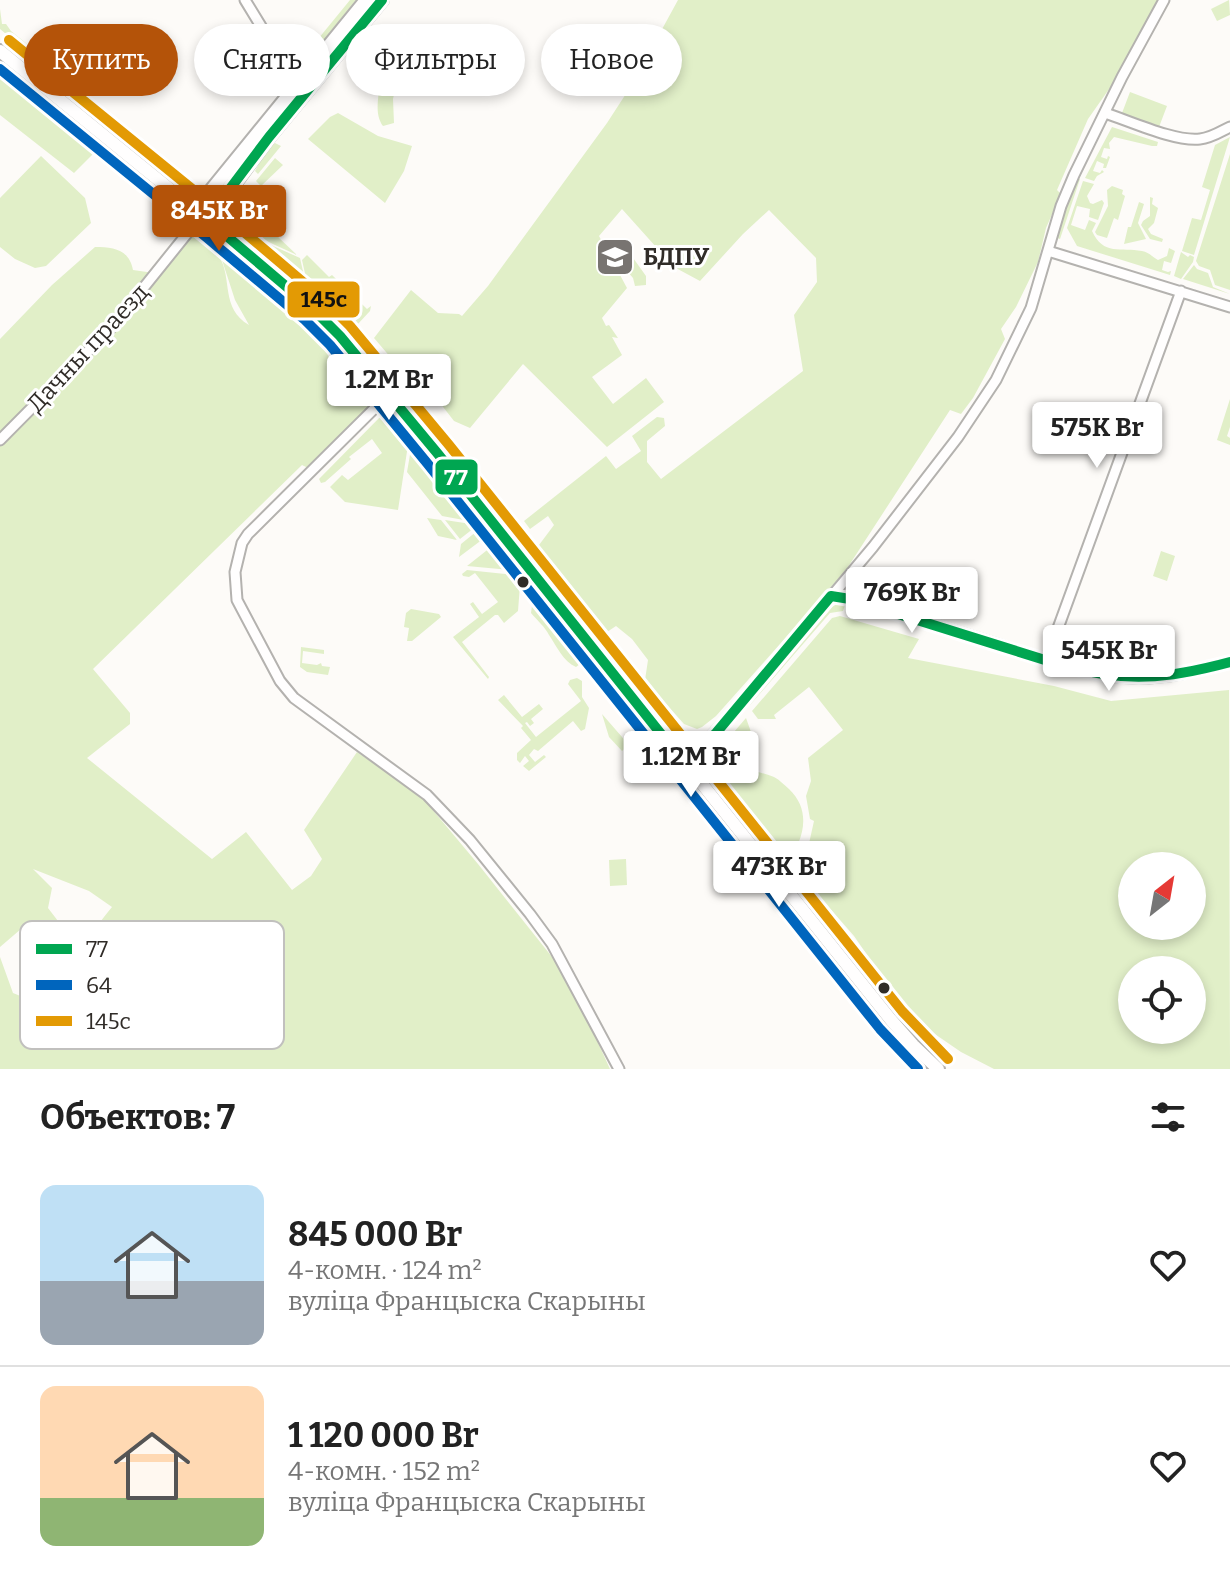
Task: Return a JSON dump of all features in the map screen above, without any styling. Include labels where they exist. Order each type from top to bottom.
[{"type":"main road","points":[[330,50],[366,0]]},
{"type":"main road","points":[[330,57],[382,0]]},
{"type":"main road","points":[[0,51],[202,215],[325,320],[344,340],[896,1026],[938,1069]]},
{"type":"main road","points":[[202,215],[223,198],[235,183],[297,96]]},
{"type":"street","points":[[245,0],[260,24]]},
{"type":"street","points":[[685,764],[732,714],[831,596],[930,474],[992,387],[1026,319],[1067,190],[1164,0]]},
{"type":"street","points":[[1105,113],[1191,139],[1209,137],[1230,127]]},
{"type":"street","name":"Дачны праезд","points":[[0,440],[112,327],[202,215]]},
{"type":"street","points":[[1048,251],[1230,307]]},
{"type":"street","points":[[1046,661],[1181,291]]},
{"type":"street","points":[[389,394],[248,534],[242,543],[235,572],[237,600],[280,681],[294,698],[427,795],[470,840],[536,921],[552,944],[619,1069]]},
{"type":"street","points":[[831,596],[850,599],[1094,674],[1131,678],[1169,676],[1230,662]]},
{"type":"green space","points":[[350,0],[356,0],[330,32],[330,24]]},
{"type":"green space","points":[[678,0],[1162,0],[1131,58],[1088,119],[1057,190],[1061,194],[1046,228],[1038,262],[1016,307],[1001,329],[1005,339],[973,398],[961,414],[950,410],[846,570],[716,716],[697,729],[684,724],[645,680],[648,660],[632,639],[616,626],[604,631],[536,549],[554,525],[548,516],[530,529],[524,521],[606,456],[616,469],[641,451],[632,436],[657,417],[664,418],[665,426],[647,441],[647,462],[661,479],[803,371],[794,315],[817,282],[816,258],[769,210],[700,281],[674,267],[622,209],[599,236],[627,288],[602,318],[618,338],[612,337],[622,355],[592,377],[613,404],[646,378],[664,402],[607,447],[523,364],[470,428],[454,421],[440,403],[421,393],[374,338],[411,290],[438,313],[462,316],[488,286],[625,96],[682,96],[682,24],[665,24]]},
{"type":"green space","points":[[1229,0],[1230,15],[1217,21],[1211,9]]},
{"type":"green space","points":[[0,9],[2,24],[6,24],[24,42],[24,49],[0,29]]},
{"type":"green space","points":[[0,75],[94,153],[74,173],[0,115]]},
{"type":"green space","points":[[1130,92],[1167,106],[1159,127],[1122,113]]},
{"type":"green space","points":[[379,96],[394,96],[394,123],[383,126]]},
{"type":"green space","points":[[338,113],[378,136],[412,146],[404,171],[385,203],[308,139]]},
{"type":"green space","points":[[1112,127],[1158,142],[1157,146],[1114,137],[1109,143],[1110,149],[1104,148],[1101,157],[1110,157],[1106,168],[1097,161],[1093,171],[1104,172],[1094,181],[1085,178]]},
{"type":"green space","points":[[1230,137],[1194,255],[1182,251],[1192,218],[1201,220],[1210,190],[1202,187],[1215,145]]},
{"type":"green space","points":[[275,143],[281,146],[258,174],[255,171],[268,148]]},
{"type":"green space","points":[[1230,154],[1230,290],[1215,285],[1210,270],[1199,266],[1196,261]]},
{"type":"green space","points":[[41,156],[85,198],[91,223],[46,266],[35,268],[15,259],[0,247],[0,198]]},
{"type":"green space","points":[[275,158],[283,165],[261,186],[256,181]]},
{"type":"green space","points":[[1077,179],[1080,179],[1060,239],[1055,237]]},
{"type":"green space","points":[[1083,181],[1094,184],[1087,196],[1090,203],[1102,200],[1104,203],[1098,220],[1089,217],[1090,209],[1077,206],[1071,225],[1085,230],[1089,220],[1096,223],[1092,231],[1096,239],[1113,249],[1144,252],[1158,260],[1167,256],[1169,248],[1175,251],[1171,263],[1164,261],[1162,270],[1171,271],[1170,275],[1077,246],[1067,228]]},
{"type":"green space","points":[[1112,186],[1123,190],[1125,196],[1118,220],[1114,218],[1107,238],[1095,232],[1108,206],[1107,190]]},
{"type":"green space","points":[[1150,197],[1153,198],[1152,204],[1158,208],[1154,223],[1148,229],[1151,234],[1163,239],[1162,242],[1150,239],[1141,225],[1150,216]]},
{"type":"green space","points":[[1139,202],[1144,204],[1138,223],[1146,239],[1124,244],[1128,227],[1131,227]]},
{"type":"green space","points":[[242,207],[297,255],[239,223],[232,216],[232,209]]},
{"type":"green space","points":[[192,236],[207,244],[217,253],[223,265],[230,302],[240,318],[249,325],[235,300],[222,260],[255,279],[316,332],[342,359],[373,403],[308,468],[302,465],[93,669],[130,713],[130,724],[87,758],[212,859],[246,832],[292,890],[311,876],[322,859],[304,830],[357,752],[421,796],[478,864],[568,977],[610,1069],[0,1069],[0,957],[13,993],[20,996],[20,1049],[284,1049],[284,921],[101,921],[112,907],[89,891],[33,869],[52,888],[48,908],[58,921],[20,921],[20,930],[0,947],[0,339],[52,285],[95,247],[124,253],[133,270],[161,274]]},
{"type":"green space","points":[[262,241],[300,258],[304,276]]},
{"type":"green space","points":[[621,241],[646,276],[646,285],[635,286],[633,278],[611,252]]},
{"type":"green space","points":[[258,244],[317,293],[355,330],[349,331],[288,279],[255,245]]},
{"type":"green space","points":[[1181,252],[1194,257],[1181,279],[1174,276]]},
{"type":"green space","points":[[307,255],[367,309],[371,306],[357,325],[340,306],[306,278],[302,260]]},
{"type":"green space","points":[[1194,265],[1208,273],[1213,287],[1230,294],[1183,279]]},
{"type":"green space","points":[[250,272],[285,294],[316,321],[371,384],[370,389],[314,327]]},
{"type":"green space","points":[[401,386],[479,486],[459,470],[399,395]]},
{"type":"green space","points":[[1230,399],[1227,436],[1230,445],[1217,440]]},
{"type":"green space","points":[[384,408],[392,408],[483,521],[475,522]]},
{"type":"green space","points":[[382,415],[408,445],[398,510],[345,502],[330,487],[342,475],[348,480],[382,453],[372,439],[325,482],[321,483],[319,479]]},
{"type":"green space","points":[[411,449],[469,521],[442,516],[407,472]]},
{"type":"green space","points":[[427,518],[441,520],[457,540],[438,536]]},
{"type":"green space","points":[[445,520],[471,524],[474,528],[460,539]]},
{"type":"green space","points":[[477,531],[483,539],[459,557],[461,544]]},
{"type":"green space","points":[[491,547],[510,570],[467,566]]},
{"type":"green space","points":[[1161,551],[1175,556],[1167,581],[1153,576]]},
{"type":"green space","points":[[467,570],[515,575],[518,578],[515,581],[520,585],[518,611],[504,623],[495,615],[462,642],[488,679],[453,637],[479,617],[470,604],[473,602],[482,614],[498,602],[475,573],[469,577],[463,576]]},
{"type":"green space","points":[[533,598],[584,661],[576,667],[564,657],[531,613]]},
{"type":"green space","points":[[846,602],[843,611],[830,613],[750,705],[755,695],[832,607]]},
{"type":"green space","points":[[541,604],[554,611],[589,653],[588,659]]},
{"type":"green space","points":[[411,609],[441,617],[412,641],[407,641],[409,628],[404,627],[406,613]]},
{"type":"green space","points":[[840,616],[919,639],[908,658],[1054,686],[1111,701],[1229,690],[1230,1069],[994,1069],[961,1052],[910,1017],[854,936],[805,876],[804,866],[814,821],[810,819],[806,796],[811,781],[808,758],[843,730],[809,687],[774,715],[776,719],[758,719],[752,711],[832,618]]},
{"type":"green space","points":[[301,647],[324,650],[324,654],[303,651],[302,663],[321,663],[330,667],[328,675],[307,672],[300,667]]},
{"type":"green space","points":[[593,662],[668,751],[666,756],[591,664]]},
{"type":"green space","points":[[577,678],[582,681],[582,697],[589,708],[585,729],[581,731],[573,721],[538,751],[534,749],[529,755],[535,762],[544,755],[546,757],[529,771],[523,766],[529,761],[525,756],[520,763],[517,753],[531,740],[521,728],[523,726],[498,700],[504,695],[522,717],[539,704],[543,709],[531,719],[534,723],[530,726],[525,723],[536,737],[581,701],[568,684]]},
{"type":"green space","points":[[599,680],[641,731],[637,736],[600,689]]},
{"type":"green space","points":[[602,714],[629,745],[622,751],[609,737]]},
{"type":"green space","points":[[746,718],[751,732],[738,754],[740,760],[757,772],[780,781],[801,807],[801,836],[786,865],[776,863],[706,770],[715,754]]},
{"type":"green space","points":[[631,749],[652,774],[650,776],[633,768],[625,755]]},
{"type":"green space","points":[[626,859],[627,885],[610,886],[609,860]]},
{"type":"transit line","name":"77","points":[[202,215],[223,198],[382,0]]},
{"type":"transit line","name":"145с","points":[[9,40],[224,215],[323,299],[350,326],[449,445],[902,1011],[948,1059]]},
{"type":"transit line","name":"64","points":[[0,69],[206,237],[305,320],[330,345],[880,1029],[918,1069]]},
{"type":"transit line","name":"77","points":[[202,215],[314,310],[340,336],[685,764]]},
{"type":"transit line","name":"77","points":[[831,596],[850,599],[1061,665],[1106,675],[1166,675],[1230,662]]},
{"type":"transit line","name":"77","points":[[685,764],[716,733],[831,596]]},
{"type":"place","name":"БДПУ","points":[[615,257]]}]
